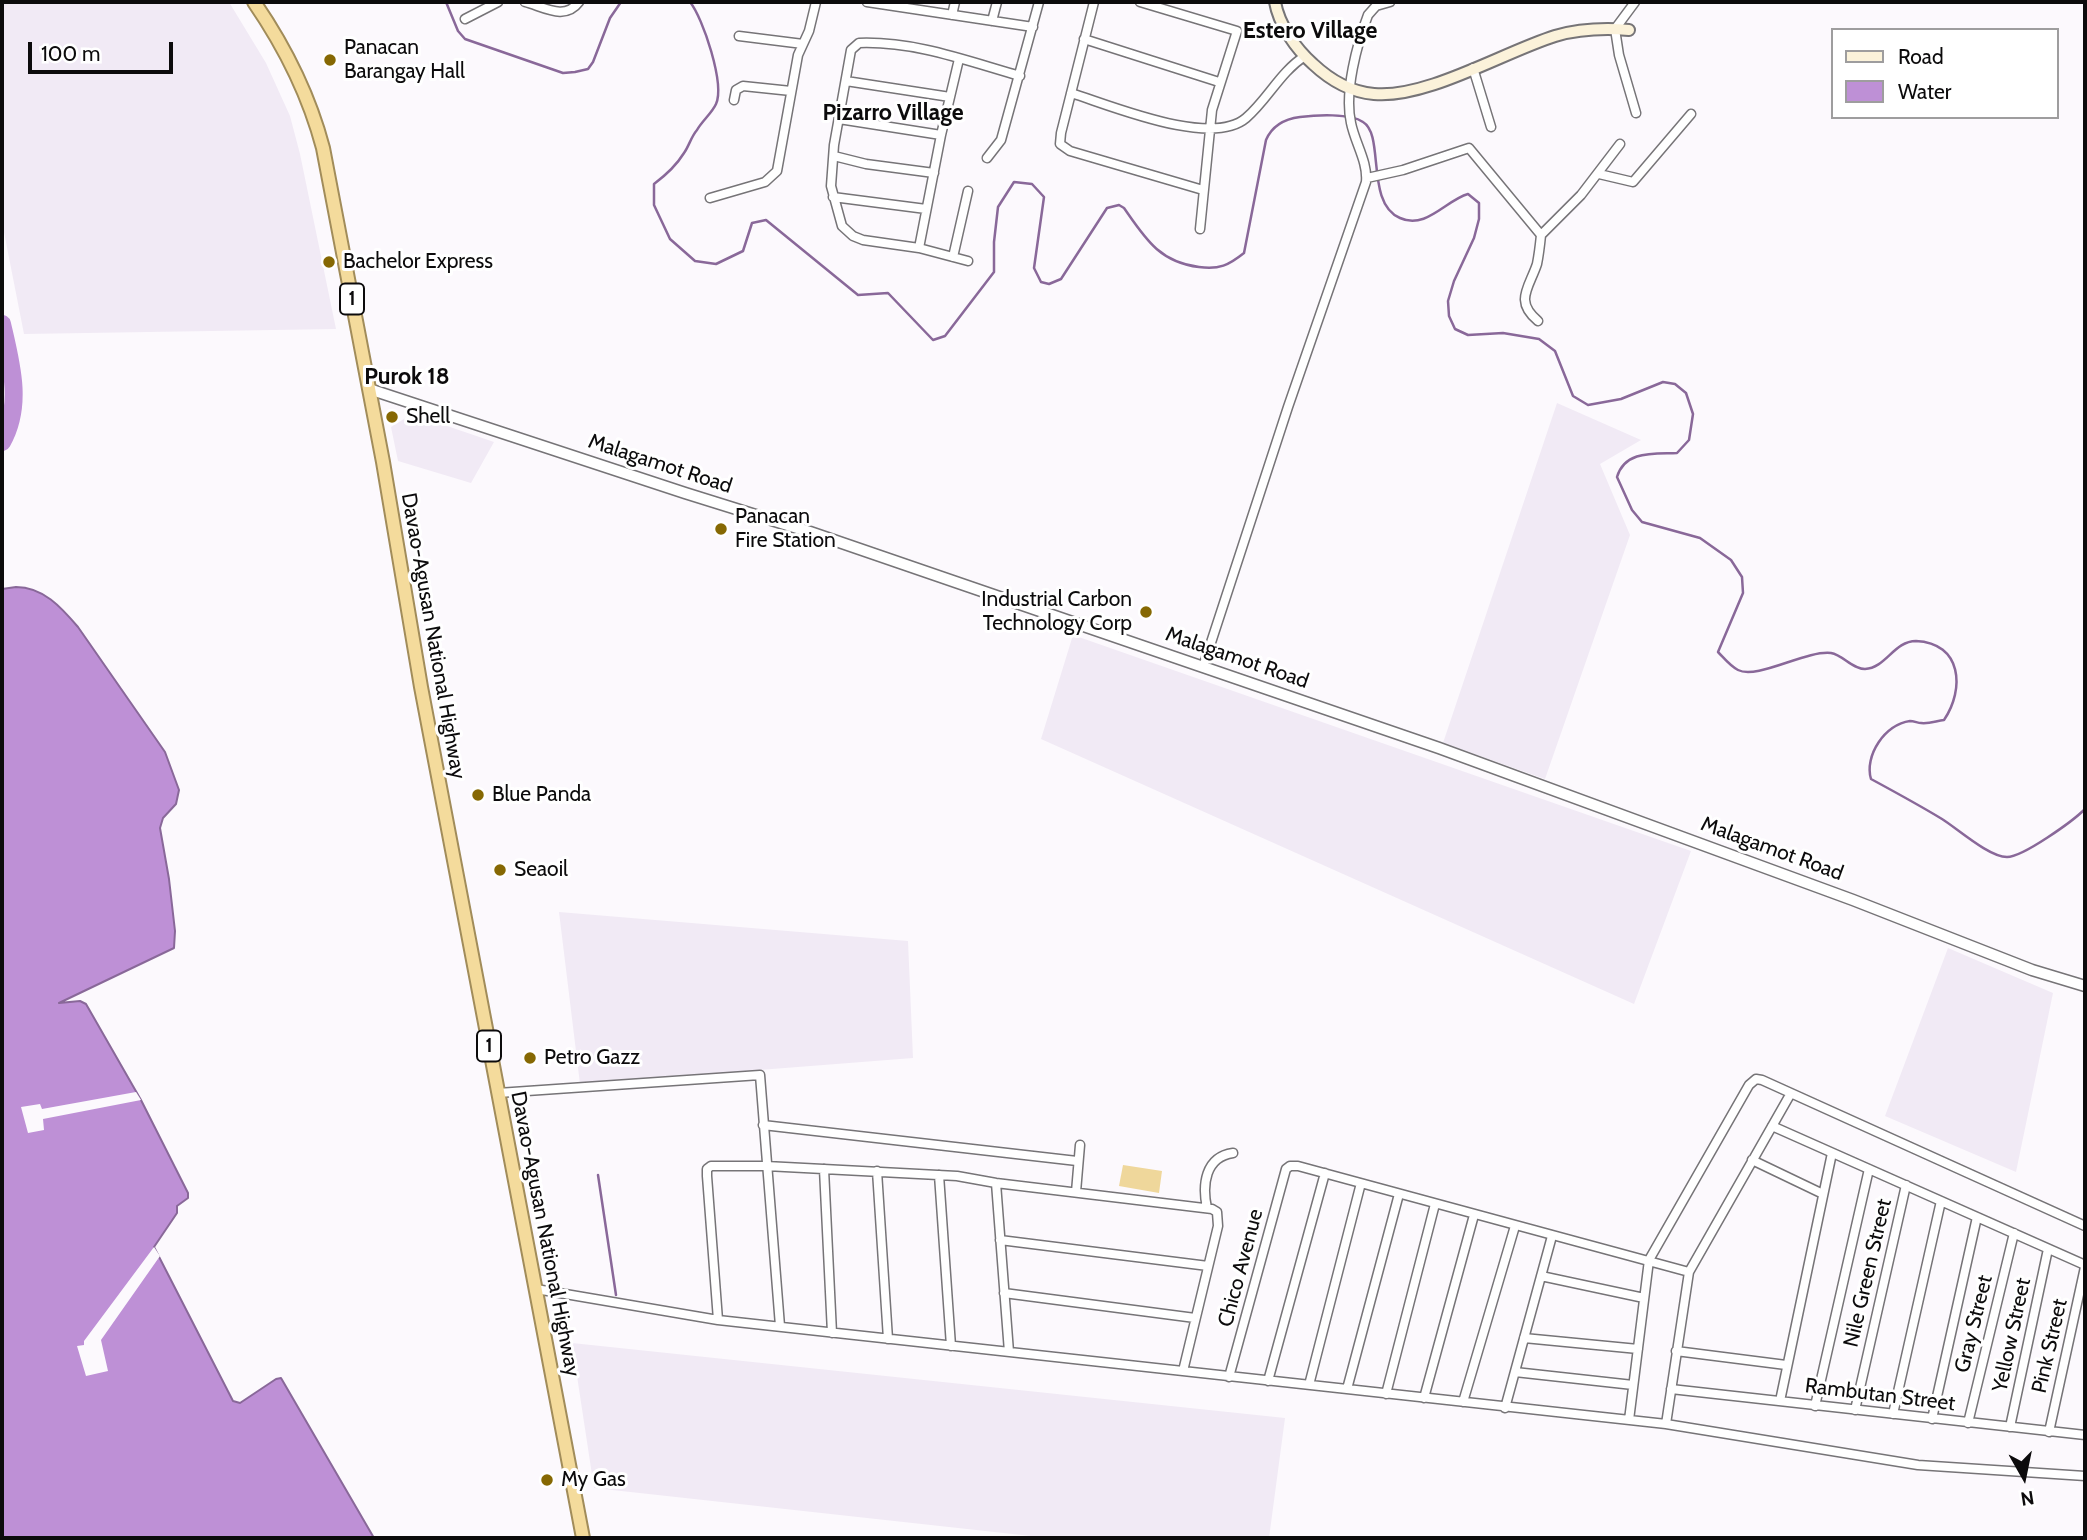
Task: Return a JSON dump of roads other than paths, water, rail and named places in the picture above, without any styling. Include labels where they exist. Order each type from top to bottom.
[{"type":"highway","name":"Davao-Agusan National Highway","points":[[254,2],[271,27],[300,82],[317,126],[369,388],[421,687],[583,1538]]},
{"type":"main road","points":[[1275,2],[1286,30],[1321,72],[1349,88],[1372,94],[1397,93],[1425,86],[1556,36],[1587,30],[1629,30]]},
{"type":"street","points":[[465,19],[498,2]]},
{"type":"street","points":[[525,2],[561,13],[572,10],[579,2]]},
{"type":"street","points":[[710,198],[765,182],[772,177],[779,163],[798,55],[809,31],[816,2]]},
{"type":"street","points":[[867,2],[900,4],[1033,27]]},
{"type":"street","points":[[952,15],[955,2]]},
{"type":"street","points":[[992,21],[997,2]]},
{"type":"street","points":[[987,158],[1001,140],[1039,2]]},
{"type":"street","points":[[1094,2],[1059,138],[1060,144],[1064,148],[1203,190]]},
{"type":"street","points":[[1140,2],[1237,31],[1219,82],[1209,129],[1200,229]]},
{"type":"street","points":[[1203,667],[1369,177],[1351,125],[1349,88],[1368,15],[1376,6],[1390,2]]},
{"type":"street","points":[[1635,2],[1615,29],[1619,55],[1636,113]]},
{"type":"street","points":[[739,36],[803,44]]},
{"type":"street","points":[[1084,39],[1219,82]]},
{"type":"street","points":[[968,261],[919,248],[883,244],[853,236],[842,226],[831,186],[851,50],[859,43],[905,46],[941,52],[1020,76]]},
{"type":"street","points":[[1071,93],[1185,128],[1209,129],[1242,121],[1287,69],[1305,56]]},
{"type":"street","points":[[919,248],[959,59]]},
{"type":"street","points":[[1473,68],[1491,127]]},
{"type":"street","points":[[846,81],[950,97]]},
{"type":"street","points":[[734,100],[736,90],[743,86],[791,91]]},
{"type":"street","points":[[1599,174],[1633,183],[1691,114]]},
{"type":"street","points":[[839,119],[941,135]]},
{"type":"street","points":[[1538,321],[1526,309],[1525,296],[1536,265],[1541,235],[1569,209],[1620,144]]},
{"type":"street","points":[[1369,177],[1469,148],[1541,235]]},
{"type":"street","points":[[834,156],[866,164],[934,173]]},
{"type":"street","points":[[953,257],[968,191]]},
{"type":"street","points":[[833,197],[926,209]]},
{"type":"street","name":"Malagamot Road","points":[[369,388],[810,532],[1203,667],[1588,802],[2032,970],[2085,986]]},
{"type":"street","points":[[498,1093],[760,1076],[779,1326]]},
{"type":"street","points":[[1629,1420],[1649,1259],[1749,1085],[1756,1079],[2085,1226]]},
{"type":"street","points":[[1665,1424],[1689,1272],[1791,1093]]},
{"type":"street","points":[[763,1125],[1077,1161]]},
{"type":"street","points":[[1772,1126],[2085,1266]]},
{"type":"street","points":[[1076,1192],[1080,1144]]},
{"type":"street","points":[[1207,1208],[1204,1184],[1213,1161],[1222,1154],[1233,1153]]},
{"type":"street","points":[[1780,1401],[1832,1153]]},
{"type":"street","points":[[1752,1160],[1823,1194]]},
{"type":"street","points":[[718,1320],[707,1169],[719,1165],[766,1166],[939,1175],[1215,1209],[1219,1217],[1183,1371]]},
{"type":"street","name":"Chico Avenue","points":[[1229,1377],[1286,1169],[1294,1165],[1325,1173]]},
{"type":"street","points":[[824,1169],[832,1333]]},
{"type":"street","points":[[1815,1406],[1869,1169]]},
{"type":"street","points":[[877,1171],[888,1339]]},
{"type":"street","points":[[1268,1381],[1325,1173],[1689,1272]]},
{"type":"street","points":[[939,1175],[951,1346]]},
{"type":"street","points":[[996,1183],[1009,1352]]},
{"type":"street","points":[[1309,1385],[1360,1183]]},
{"type":"street","name":"Nile Green Street","points":[[1854,1410],[1906,1185]]},
{"type":"street","points":[[1347,1390],[1399,1194]]},
{"type":"street","points":[[1893,1414],[1941,1201]]},
{"type":"street","points":[[1386,1394],[1435,1204]]},
{"type":"street","points":[[1424,1398],[1474,1215]]},
{"type":"street","points":[[1932,1419],[1978,1217]]},
{"type":"street","points":[[1463,1402],[1515,1226]]},
{"type":"street","name":"Gray Street","points":[[1968,1423],[2014,1233]]},
{"type":"street","points":[[1505,1408],[1552,1236]]},
{"type":"street","points":[[1000,1240],[1208,1266]]},
{"type":"street","name":"Yellow Street","points":[[2010,1427],[2048,1249]]},
{"type":"street","name":"Pink Street","points":[[2049,1432],[2085,1266]]},
{"type":"street","points":[[1541,1276],[1644,1297]]},
{"type":"street","points":[[536,1289],[718,1320],[1665,1424],[1918,1465],[2085,1476]]},
{"type":"street","points":[[1004,1293],[1195,1318]]},
{"type":"street","points":[[1524,1338],[1638,1349]]},
{"type":"street","points":[[1676,1352],[1786,1366]]},
{"type":"street","points":[[1514,1372],[1633,1385]]},
{"type":"street","name":"Rambutan Street","points":[[1671,1389],[2085,1435]]},
{"type":"water","points":[[16,587],[43,594],[78,627],[165,752],[179,790],[176,804],[163,818],[160,828],[169,879],[175,931],[174,948],[59,1003],[80,1001],[86,1004],[141,1100],[188,1193],[188,1198],[177,1206],[177,1213],[154,1247],[233,1401],[240,1403],[281,1378],[374,1538],[2,1538],[2,589]]},
{"type":"waterway","points":[[446,2],[458,31],[465,39],[563,73],[588,69],[610,18],[621,2]]},
{"type":"waterway","points":[[690,2],[701,22],[711,52],[718,95],[716,104],[681,158],[654,184],[654,205],[670,239],[695,261],[716,264],[743,251],[752,223],[766,220],[858,295],[888,293],[933,340],[945,336],[994,272],[998,207],[1014,182],[1032,184],[1044,197],[1034,268],[1041,282],[1049,284],[1061,279],[1107,208],[1119,205],[1146,239],[1163,254],[1185,264],[1218,267],[1244,253],[1266,140],[1275,127],[1289,119],[1315,116],[1342,116],[1363,122],[1373,140],[1383,198],[1389,210],[1400,218],[1409,221],[1427,217],[1468,194],[1479,203],[1479,219],[1474,238],[1448,301],[1449,316],[1455,329],[1468,335],[1503,333],[1539,339],[1555,351],[1573,396],[1588,405],[1621,399],[1663,382],[1675,384],[1686,393],[1693,414],[1689,440],[1677,453],[1633,458],[1621,468],[1617,477],[1632,510],[1642,522],[1700,538],[1731,560],[1742,577],[1743,593],[1718,652],[1730,664],[1738,670],[1757,671],[1821,653],[1831,653],[1865,669],[1879,664],[1908,642],[1931,644],[1943,650],[1951,659],[1955,670],[1955,695],[1951,708],[1944,720],[1924,723],[1910,721],[1892,728],[1874,751],[1871,779],[1942,819],[1983,848],[2007,857],[2036,845],[2085,809]]},
{"type":"waterway","points":[[2,324],[14,399],[2,442]]},
{"type":"waterway","points":[[598,1175],[616,1295]]},
{"type":"place","name":"Panacan Barangay Hall","points":[[330,60]]},
{"type":"place","name":"Bachelor Express","points":[[329,262]]},
{"type":"place","name":"Shell","points":[[392,417]]},
{"type":"place","name":"Panacan Fire Station","points":[[721,529]]},
{"type":"place","name":"Industrial Carbon Technology Corp","points":[[1146,612]]},
{"type":"place","name":"Blue Panda","points":[[478,795]]},
{"type":"place","name":"Seaoil","points":[[500,870]]},
{"type":"place","name":"Petro Gazz","points":[[530,1058]]},
{"type":"place","name":"My Gas","points":[[547,1480]]},
{"type":"district","name":"Estero Village","points":[[1310,31]]},
{"type":"district","name":"Pizarro Village","points":[[893,113]]},
{"type":"district","name":"Purok 18","points":[[407,377]]}]
